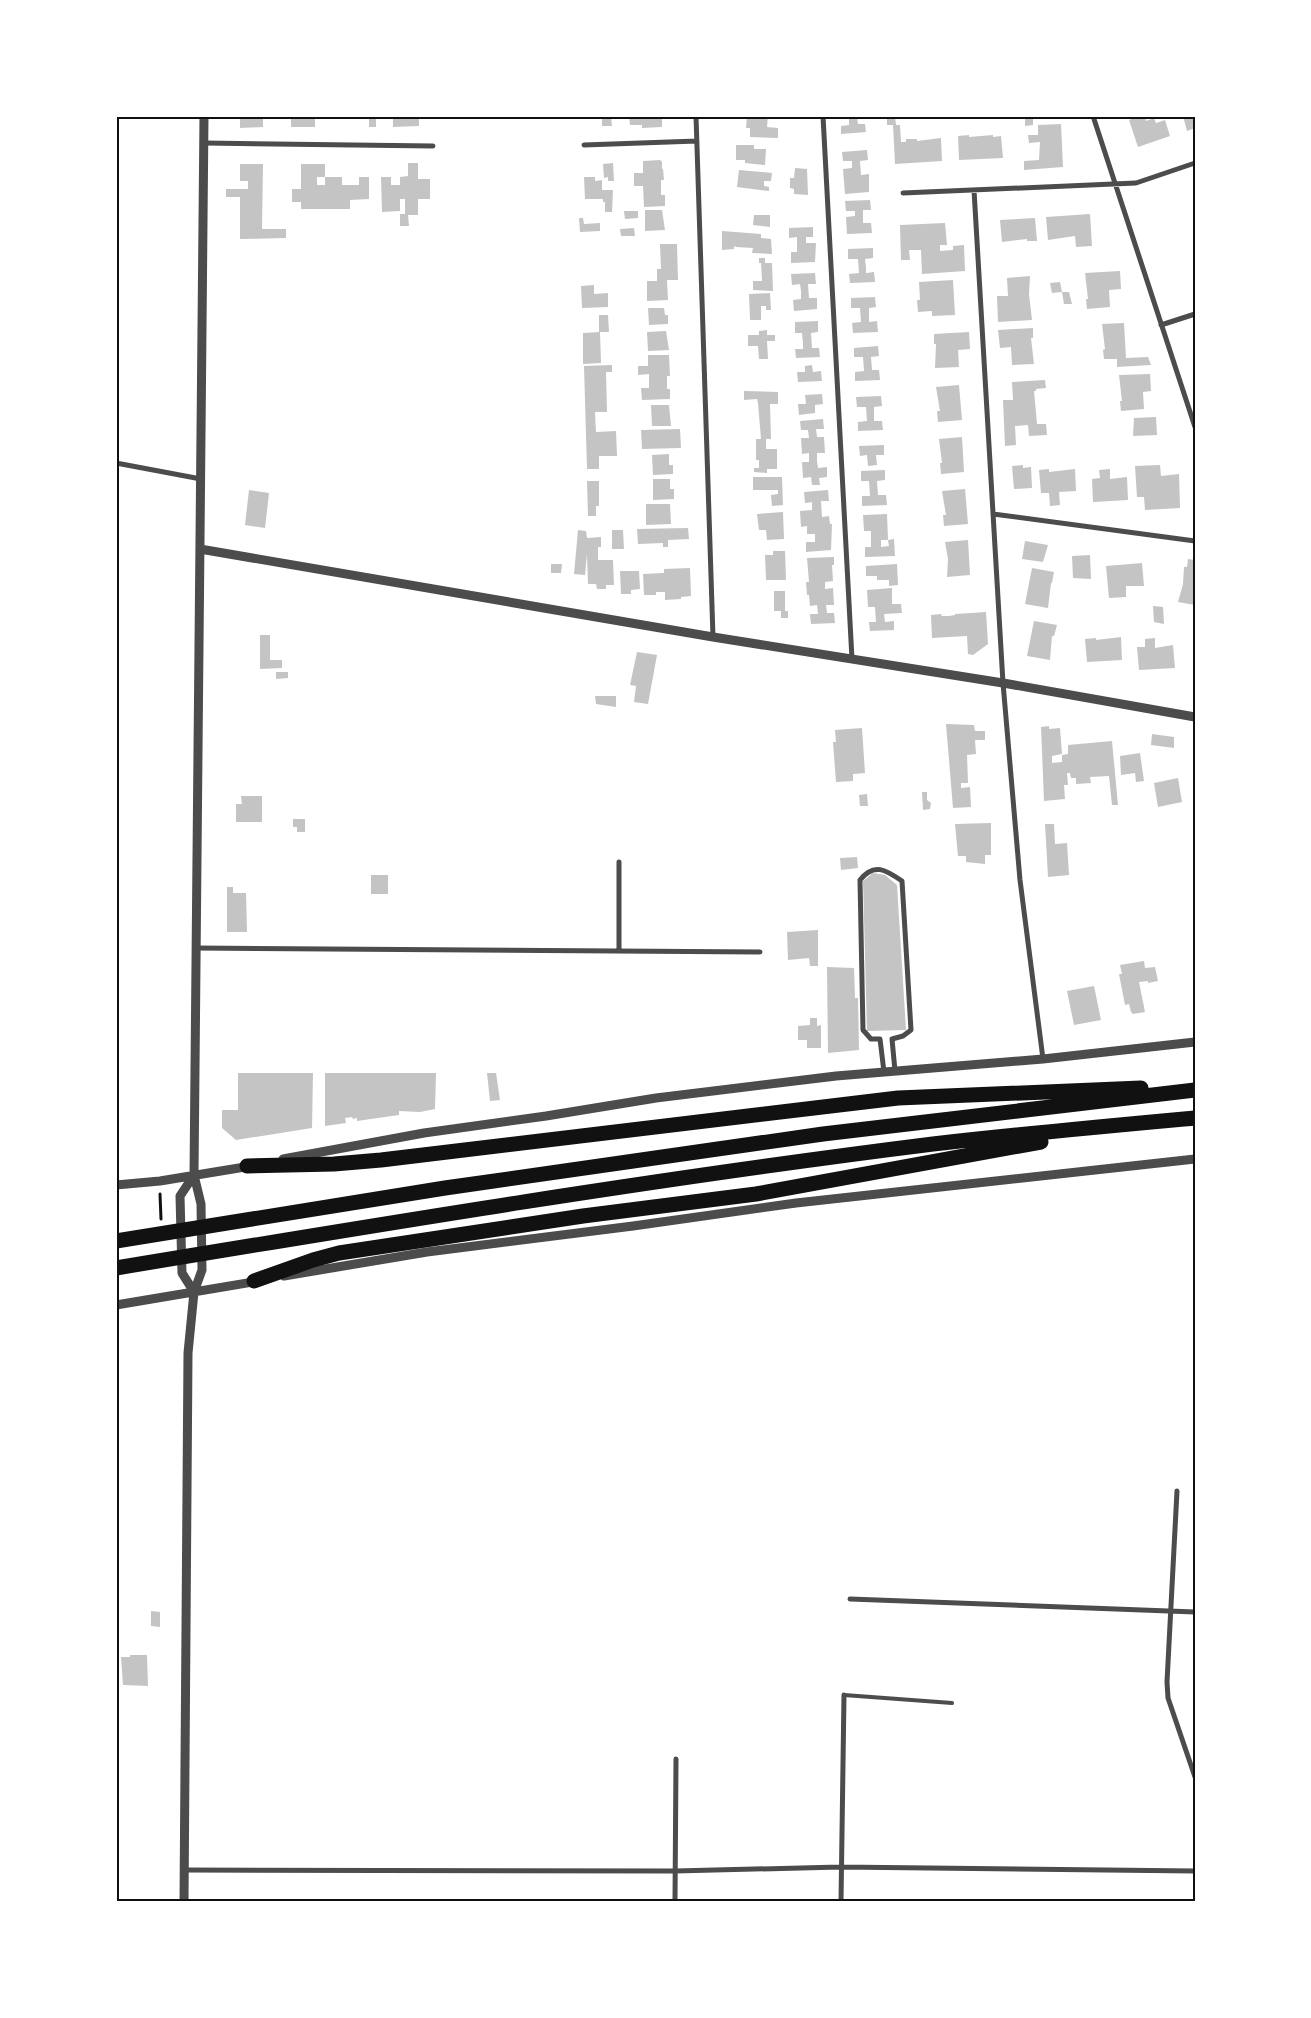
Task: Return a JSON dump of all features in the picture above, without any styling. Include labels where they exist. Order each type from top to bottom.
[{"type":"highway","points":[[247,1166],[334,1164],[381,1160],[898,1098],[1074,1090],[1195,1089]]},
{"type":"highway","points":[[116,1241],[445,1188],[823,1134],[1195,1089]]},
{"type":"highway","points":[[116,1268],[448,1214],[822,1159],[935,1144],[1195,1118]]},
{"type":"highway","points":[[254,1281],[339,1253],[583,1216],[765,1192],[1144,1123]]},
{"type":"street","points":[[184,1902],[188,1354],[194,1292],[202,1270],[201,1204],[194,1176],[204,116]]},
{"type":"street","points":[[696,116],[713,637]]},
{"type":"street","points":[[823,116],[852,659]]},
{"type":"street","points":[[1093,116],[1195,427]]},
{"type":"street","points":[[584,144],[697,141]]},
{"type":"street","points":[[204,143],[433,146]]},
{"type":"street","points":[[903,193],[1136,183],[1195,164]]},
{"type":"street","points":[[974,190],[1003,683],[1020,880],[1043,1059]]},
{"type":"street","points":[[1161,325],[1195,314]]},
{"type":"street","points":[[116,463],[201,479]]},
{"type":"street","points":[[993,514],[1195,542]]},
{"type":"street","points":[[200,549],[713,637],[1003,683],[1195,717]]},
{"type":"street","points":[[619,862],[619,951]]},
{"type":"street","points":[[884,1072],[880,1040],[871,1039],[863,1030],[860,880],[866,872],[873,870],[887,871],[902,881],[911,1030],[903,1036],[892,1039],[895,1071]]},
{"type":"street","points":[[196,948],[760,952]]},
{"type":"street","points":[[116,1185],[194,1176],[424,1133],[656,1098],[836,1076],[1043,1059],[1195,1042]]},
{"type":"street","points":[[116,1305],[427,1252],[796,1203],[1195,1159]]},
{"type":"street","points":[[194,1176],[180,1196],[182,1273],[194,1292]]},
{"type":"street","points":[[1177,1491],[1167,1682],[1168,1698],[1195,1777]]},
{"type":"street","points":[[850,1599],[1195,1612]]},
{"type":"street","points":[[841,1902],[844,1695]]},
{"type":"street","points":[[675,1902],[676,1759]]},
{"type":"street","points":[[184,1870],[675,1871],[840,1868],[1195,1871]]},
{"type":"lane","points":[[844,1695],[952,1703]]},
{"type":"building","points":[[240,116],[263,116],[263,127],[240,128]]},
{"type":"building","points":[[291,116],[315,116],[315,127],[291,127]]},
{"type":"building","points":[[369,116],[376,116],[376,127],[369,127]]},
{"type":"building","points":[[393,116],[419,116],[419,126],[393,127]]},
{"type":"building","points":[[602,116],[611,116],[612,126],[602,126]]},
{"type":"building","points":[[629,116],[662,116],[662,127],[642,128],[642,125],[630,125]]},
{"type":"building","points":[[747,116],[768,116],[767,127],[778,128],[778,138],[750,137],[750,128],[746,128]]},
{"type":"building","points":[[849,116],[857,116],[858,124],[865,124],[866,132],[841,134],[841,126],[849,125]]},
{"type":"building","points":[[887,116],[895,116],[896,125],[900,125],[901,142],[906,142],[906,139],[917,139],[917,141],[941,138],[942,161],[895,164],[893,125],[887,125]]},
{"type":"building","points":[[1138,116],[1145,116],[1146,121],[1154,118],[1156,123],[1165,120],[1170,136],[1138,147],[1129,120]]},
{"type":"building","points":[[1183,116],[1195,116],[1195,128],[1187,131]]},
{"type":"building","points":[[1025,117],[1033,117],[1033,125],[1025,126]]},
{"type":"building","points":[[1061,124],[1063,167],[1024,170],[1024,161],[1039,160],[1040,142],[1029,143],[1028,135],[1038,135],[1038,125]]},
{"type":"building","points":[[969,135],[969,137],[1001,136],[1003,158],[959,160],[958,136]]},
{"type":"building","points":[[736,145],[754,145],[754,149],[766,149],[765,165],[745,163],[745,160],[736,160]]},
{"type":"building","points":[[867,150],[868,160],[860,161],[861,175],[869,174],[869,192],[845,194],[843,169],[852,168],[852,161],[843,161],[842,152]]},
{"type":"building","points":[[660,160],[662,162],[664,180],[661,180],[661,195],[665,195],[665,206],[644,207],[643,186],[634,186],[634,173],[643,173],[643,161]]},
{"type":"building","points":[[408,163],[418,163],[418,179],[430,179],[430,199],[418,199],[418,215],[408,215],[409,226],[400,226],[400,214],[405,214],[405,199],[400,199],[400,211],[382,212],[381,177],[391,177],[391,185],[400,185],[400,177],[408,176]]},
{"type":"building","points":[[613,163],[614,181],[608,181],[608,177],[604,178],[603,164]]},
{"type":"building","points":[[240,164],[263,164],[262,229],[286,229],[286,238],[240,239],[240,197],[226,197],[226,189],[248,189],[248,181],[240,181]]},
{"type":"building","points":[[301,164],[325,164],[325,177],[342,177],[342,185],[359,185],[359,177],[369,177],[369,199],[350,200],[350,209],[301,209],[301,202],[292,202],[292,189],[301,189]],"holes":[[[317,177],[325,177],[325,185],[317,185]]]},
{"type":"building","points":[[795,168],[807,169],[808,195],[794,194],[794,189],[790,188],[790,178],[794,178]]},
{"type":"building","points":[[739,170],[772,173],[771,181],[764,181],[764,186],[769,187],[769,191],[737,187]]},
{"type":"building","points":[[584,177],[595,177],[595,181],[602,180],[602,190],[613,190],[612,212],[605,212],[605,202],[603,202],[603,199],[585,199]]},
{"type":"building","points":[[870,200],[871,210],[863,210],[863,223],[871,223],[872,233],[847,234],[846,217],[855,216],[855,211],[846,211],[845,201]]},
{"type":"building","points":[[645,210],[662,210],[665,230],[645,231]]},
{"type":"building","points":[[624,211],[638,211],[638,218],[625,219]]},
{"type":"building","points":[[1090,214],[1092,246],[1076,247],[1075,236],[1048,240],[1046,217]]},
{"type":"building","points":[[754,215],[770,215],[770,227],[753,225]]},
{"type":"building","points":[[579,218],[583,218],[584,224],[600,223],[600,231],[580,232]]},
{"type":"building","points":[[1035,218],[1037,241],[1027,241],[1027,239],[1002,242],[1000,220]]},
{"type":"building","points":[[945,223],[947,245],[940,245],[940,251],[953,250],[953,246],[964,245],[965,271],[922,274],[921,250],[909,250],[910,260],[901,260],[900,225]]},
{"type":"building","points":[[813,227],[813,237],[806,237],[806,243],[816,243],[815,262],[791,263],[791,252],[797,252],[797,237],[789,238],[789,228]]},
{"type":"building","points":[[634,228],[635,236],[621,236],[620,229]]},
{"type":"building","points":[[722,231],[761,234],[761,238],[771,239],[772,254],[752,253],[753,248],[734,246],[734,249],[722,250]]},
{"type":"building","points":[[660,244],[677,244],[678,280],[667,280],[668,300],[647,301],[647,281],[657,281],[657,269],[661,269]]},
{"type":"building","points":[[873,248],[873,258],[865,259],[866,273],[874,272],[875,282],[850,283],[849,274],[859,273],[858,259],[848,259],[848,249]]},
{"type":"building","points":[[759,258],[765,258],[765,263],[772,263],[773,291],[753,290],[753,281],[762,281]]},
{"type":"building","points":[[1120,271],[1121,289],[1109,290],[1110,307],[1087,309],[1086,299],[1088,299],[1085,273]]},
{"type":"building","points":[[815,273],[816,284],[808,284],[809,298],[817,298],[817,309],[794,311],[793,300],[801,299],[801,291],[800,284],[792,285],[791,274]]},
{"type":"building","points":[[1030,276],[1029,294],[1032,320],[998,322],[997,296],[1008,296],[1007,278]]},
{"type":"building","points":[[953,280],[955,315],[932,316],[932,311],[918,312],[917,300],[920,300],[919,282]]},
{"type":"building","points":[[1060,282],[1062,292],[1052,293],[1050,283]]},
{"type":"building","points":[[594,285],[594,294],[608,293],[608,307],[582,308],[581,286]]},
{"type":"building","points":[[1062,292],[1069,292],[1072,304],[1064,304]]},
{"type":"building","points":[[770,293],[771,310],[766,310],[766,306],[761,306],[761,320],[750,320],[749,294]]},
{"type":"building","points":[[875,297],[876,307],[869,308],[869,322],[877,321],[878,332],[853,333],[852,323],[861,322],[860,308],[851,308],[851,298]]},
{"type":"building","points":[[648,308],[664,308],[665,315],[668,315],[668,324],[649,325]]},
{"type":"building","points":[[599,315],[608,315],[609,332],[599,332]]},
{"type":"building","points":[[818,321],[818,332],[811,333],[812,348],[819,348],[820,357],[796,358],[795,349],[803,349],[803,343],[802,333],[795,333],[795,322]]},
{"type":"building","points":[[1124,323],[1126,358],[1148,357],[1151,365],[1117,367],[1117,359],[1104,359],[1103,350],[1105,349],[1102,324]]},
{"type":"building","points":[[1033,328],[1033,338],[1031,338],[1034,364],[1012,365],[1011,347],[1000,348],[998,330]]},
{"type":"building","points":[[767,330],[767,335],[775,335],[775,341],[767,341],[768,359],[759,359],[758,346],[748,346],[748,335],[759,335],[759,331]]},
{"type":"building","points":[[666,331],[669,350],[648,351],[647,332]]},
{"type":"building","points":[[600,332],[601,363],[583,364],[583,333]]},
{"type":"building","points":[[969,332],[970,349],[958,350],[959,367],[935,368],[936,344],[934,344],[934,334]]},
{"type":"building","points":[[878,346],[879,356],[871,357],[872,370],[879,370],[880,380],[855,381],[855,372],[864,371],[863,357],[854,357],[854,348]]},
{"type":"building","points":[[648,355],[669,355],[670,376],[667,376],[667,389],[670,389],[670,399],[642,400],[641,388],[649,388],[649,374],[638,375],[638,366],[648,366]]},
{"type":"building","points":[[612,365],[612,372],[606,372],[607,412],[595,412],[596,432],[616,431],[617,456],[599,456],[599,469],[587,469],[584,366]]},
{"type":"building","points":[[812,365],[813,372],[821,371],[822,381],[798,382],[797,372],[805,372],[805,366]]},
{"type":"building","points":[[1150,374],[1151,391],[1143,392],[1144,409],[1121,411],[1120,401],[1122,401],[1119,375]]},
{"type":"building","points":[[1045,380],[1046,388],[1034,391],[1037,424],[1046,424],[1047,435],[1029,436],[1028,425],[1015,426],[1016,445],[1005,446],[1003,400],[1013,400],[1012,382]]},
{"type":"building","points":[[959,385],[962,420],[938,422],[937,411],[940,411],[936,387]]},
{"type":"building","points":[[744,391],[778,392],[778,404],[770,404],[771,439],[766,439],[766,449],[777,449],[777,469],[767,469],[767,473],[754,472],[754,468],[759,468],[759,460],[756,460],[756,439],[761,439],[758,403],[757,399],[744,400]]},
{"type":"building","points":[[822,394],[823,404],[815,405],[815,413],[799,415],[798,404],[806,404],[805,395]]},
{"type":"building","points":[[881,396],[882,406],[874,407],[874,421],[882,421],[883,430],[858,431],[858,422],[867,421],[866,407],[857,407],[856,397]]},
{"type":"building","points":[[651,405],[669,405],[671,426],[652,426]]},
{"type":"building","points":[[1156,417],[1157,435],[1133,436],[1134,418]]},
{"type":"building","points":[[823,419],[824,429],[816,429],[817,437],[824,437],[825,453],[817,453],[817,461],[818,468],[827,467],[827,477],[819,478],[820,485],[812,485],[811,477],[803,478],[802,462],[809,462],[809,453],[802,454],[801,438],[809,438],[808,430],[801,430],[800,421]]},
{"type":"building","points":[[680,429],[681,448],[642,449],[641,430]]},
{"type":"building","points":[[962,437],[964,472],[941,474],[940,463],[942,463],[939,439]]},
{"type":"building","points":[[884,445],[884,455],[876,455],[877,465],[868,466],[867,455],[860,456],[859,446]]},
{"type":"building","points":[[669,454],[669,465],[673,465],[673,474],[653,475],[652,455]]},
{"type":"building","points":[[1023,465],[1023,468],[1031,467],[1032,488],[1014,489],[1012,466]]},
{"type":"building","points":[[1160,465],[1161,476],[1179,474],[1180,508],[1145,510],[1144,497],[1137,497],[1135,466]]},
{"type":"building","points":[[1049,469],[1049,472],[1075,469],[1076,491],[1059,492],[1060,505],[1050,506],[1049,493],[1041,493],[1039,470]]},
{"type":"building","points":[[1110,469],[1110,479],[1127,477],[1128,500],[1093,502],[1092,479],[1100,478],[1099,470]]},
{"type":"building","points":[[885,470],[885,480],[877,481],[878,495],[886,495],[887,505],[862,506],[862,496],[870,496],[869,481],[861,481],[861,471]]},
{"type":"building","points":[[753,477],[782,477],[783,505],[772,506],[771,495],[778,494],[778,490],[753,490]]},
{"type":"building","points":[[653,479],[670,479],[670,489],[674,489],[674,499],[653,500]]},
{"type":"building","points":[[587,481],[599,481],[599,506],[596,506],[596,516],[588,516]]},
{"type":"building","points":[[965,489],[968,524],[944,526],[943,515],[946,515],[942,491]]},
{"type":"building","points":[[249,490],[269,493],[265,528],[245,525]]},
{"type":"building","points":[[828,490],[829,501],[821,501],[822,517],[829,516],[830,524],[832,524],[831,550],[806,552],[806,542],[815,542],[815,534],[807,534],[807,526],[801,527],[800,511],[812,510],[812,502],[805,503],[804,492]]},
{"type":"building","points":[[646,504],[670,504],[671,524],[646,525]]},
{"type":"building","points":[[783,512],[784,539],[767,540],[766,530],[759,530],[757,514]]},
{"type":"building","points":[[887,514],[888,540],[894,539],[895,556],[865,557],[865,547],[871,547],[871,531],[864,531],[863,515]],"holes":[[[881,540],[888,540],[889,546],[881,547]]]},
{"type":"building","points":[[688,528],[689,539],[668,540],[668,547],[663,547],[663,543],[638,544],[637,529]]},
{"type":"building","points":[[578,530],[586,531],[587,538],[601,537],[601,547],[598,547],[598,560],[613,560],[614,585],[606,585],[606,589],[597,589],[596,584],[588,584],[587,554],[585,575],[574,574]]},
{"type":"building","points":[[612,530],[623,530],[624,549],[612,549]]},
{"type":"building","points":[[968,540],[970,575],[947,577],[948,559],[945,542]]},
{"type":"building","points":[[1025,541],[1048,545],[1043,562],[1022,559]]},
{"type":"building","points":[[773,551],[785,551],[786,580],[766,580],[765,555],[773,555]]},
{"type":"building","points":[[1090,555],[1091,579],[1073,578],[1072,556]]},
{"type":"building","points":[[834,557],[834,565],[832,565],[833,581],[825,582],[825,589],[833,588],[834,605],[826,605],[827,613],[834,613],[835,623],[811,624],[810,614],[818,614],[817,605],[810,606],[809,595],[807,595],[806,582],[809,582],[807,558]]},
{"type":"building","points":[[1188,559],[1195,560],[1195,605],[1178,602],[1183,584],[1184,567],[1187,567]]},
{"type":"building","points":[[1142,563],[1144,586],[1126,586],[1126,597],[1109,598],[1106,566]]},
{"type":"building","points":[[551,564],[562,564],[561,573],[551,573]]},
{"type":"building","points":[[897,564],[898,585],[889,586],[889,580],[877,580],[877,576],[866,576],[866,566]]},
{"type":"building","points":[[690,568],[691,596],[665,600],[665,592],[656,592],[656,595],[644,595],[643,574],[664,573],[664,569]]},
{"type":"building","points":[[1032,568],[1054,572],[1048,608],[1025,604]]},
{"type":"building","points":[[620,571],[639,571],[640,589],[631,590],[631,594],[621,594]]},
{"type":"building","points":[[892,588],[892,604],[901,604],[902,613],[884,614],[885,622],[894,621],[894,630],[870,631],[869,622],[876,622],[875,607],[868,607],[867,590]]},
{"type":"building","points":[[774,591],[785,591],[785,611],[788,611],[788,618],[781,618],[781,611],[774,611]]},
{"type":"building","points":[[1153,606],[1163,607],[1164,624],[1154,622]]},
{"type":"building","points":[[986,612],[988,644],[973,655],[968,654],[967,636],[932,638],[931,615],[941,614],[942,616],[949,616]]},
{"type":"building","points":[[1034,621],[1057,625],[1054,636],[1052,636],[1050,660],[1027,656]]},
{"type":"building","points":[[260,635],[270,635],[270,660],[282,660],[282,668],[260,669]]},
{"type":"building","points":[[1121,637],[1122,660],[1087,662],[1085,639],[1096,638],[1096,640]]},
{"type":"building","points":[[1155,638],[1155,648],[1173,645],[1175,668],[1139,670],[1137,647],[1145,647],[1145,639]]},
{"type":"building","points":[[637,652],[657,655],[648,704],[634,702],[636,686],[630,685]]},
{"type":"building","points":[[276,672],[288,672],[288,678],[276,679]]},
{"type":"building","points":[[595,696],[616,696],[616,707],[596,704]]},
{"type":"building","points":[[946,724],[974,725],[975,731],[985,731],[985,740],[975,740],[976,754],[967,755],[968,783],[961,783],[961,788],[970,787],[971,807],[953,808]]},
{"type":"building","points":[[1049,726],[1049,729],[1060,728],[1062,754],[1052,756],[1052,763],[1062,762],[1062,755],[1068,754],[1068,745],[1112,741],[1118,805],[1112,805],[1109,776],[1090,777],[1091,783],[1076,784],[1076,778],[1071,778],[1070,773],[1067,773],[1068,785],[1064,785],[1065,799],[1044,801],[1041,727]]},
{"type":"building","points":[[862,728],[865,773],[853,774],[853,781],[836,782],[833,742],[836,742],[835,730]]},
{"type":"building","points":[[1152,734],[1174,737],[1174,748],[1151,745]]},
{"type":"building","points":[[1140,753],[1144,781],[1136,782],[1135,773],[1121,775],[1120,756]]},
{"type":"building","points":[[1178,778],[1182,802],[1158,807],[1154,783]]},
{"type":"building","points":[[922,792],[927,792],[927,800],[931,803],[930,809],[923,810]]},
{"type":"building","points":[[867,794],[868,806],[860,806],[859,795]]},
{"type":"building","points":[[241,796],[262,796],[262,822],[236,822],[236,804],[242,804]]},
{"type":"building","points":[[293,819],[305,819],[305,832],[297,832],[297,827],[293,827]]},
{"type":"building","points":[[991,823],[991,855],[985,855],[985,864],[966,862],[966,856],[958,856],[955,824]]},
{"type":"building","points":[[1045,824],[1054,824],[1055,844],[1067,843],[1069,875],[1048,877]]},
{"type":"building","points":[[857,857],[858,868],[841,870],[840,858]]},
{"type":"building","points":[[873,873],[885,875],[897,885],[906,1030],[867,1031],[863,881]]},
{"type":"building","points":[[371,875],[388,875],[388,894],[371,894]]},
{"type":"building","points":[[227,887],[233,887],[233,893],[246,893],[247,932],[227,932]]},
{"type":"building","points":[[818,930],[818,966],[810,966],[809,958],[788,960],[787,932]]},
{"type":"building","points":[[1144,961],[1145,968],[1155,967],[1158,981],[1139,982],[1145,1012],[1133,1014],[1129,1004],[1125,1005],[1119,974],[1122,974],[1120,965]]},
{"type":"building","points":[[827,967],[854,968],[855,998],[858,998],[859,1050],[828,1053]]},
{"type":"building","points":[[1094,986],[1101,1020],[1074,1025],[1067,991]]},
{"type":"building","points":[[810,1018],[817,1018],[817,1026],[821,1025],[821,1048],[807,1048],[807,1040],[798,1040],[798,1026],[810,1025]]},
{"type":"building","points":[[238,1073],[313,1073],[312,1128],[236,1140],[222,1128],[222,1110],[238,1110]]},
{"type":"building","points":[[325,1073],[436,1073],[435,1109],[420,1112],[399,1111],[399,1115],[357,1121],[357,1118],[345,1118],[346,1123],[325,1126]]},
{"type":"building","points":[[487,1073],[496,1073],[500,1100],[490,1101]]},
{"type":"building","points":[[151,1611],[160,1612],[160,1627],[151,1626]]},
{"type":"building","points":[[130,1655],[147,1655],[148,1686],[123,1685],[121,1657],[130,1657]]}]
